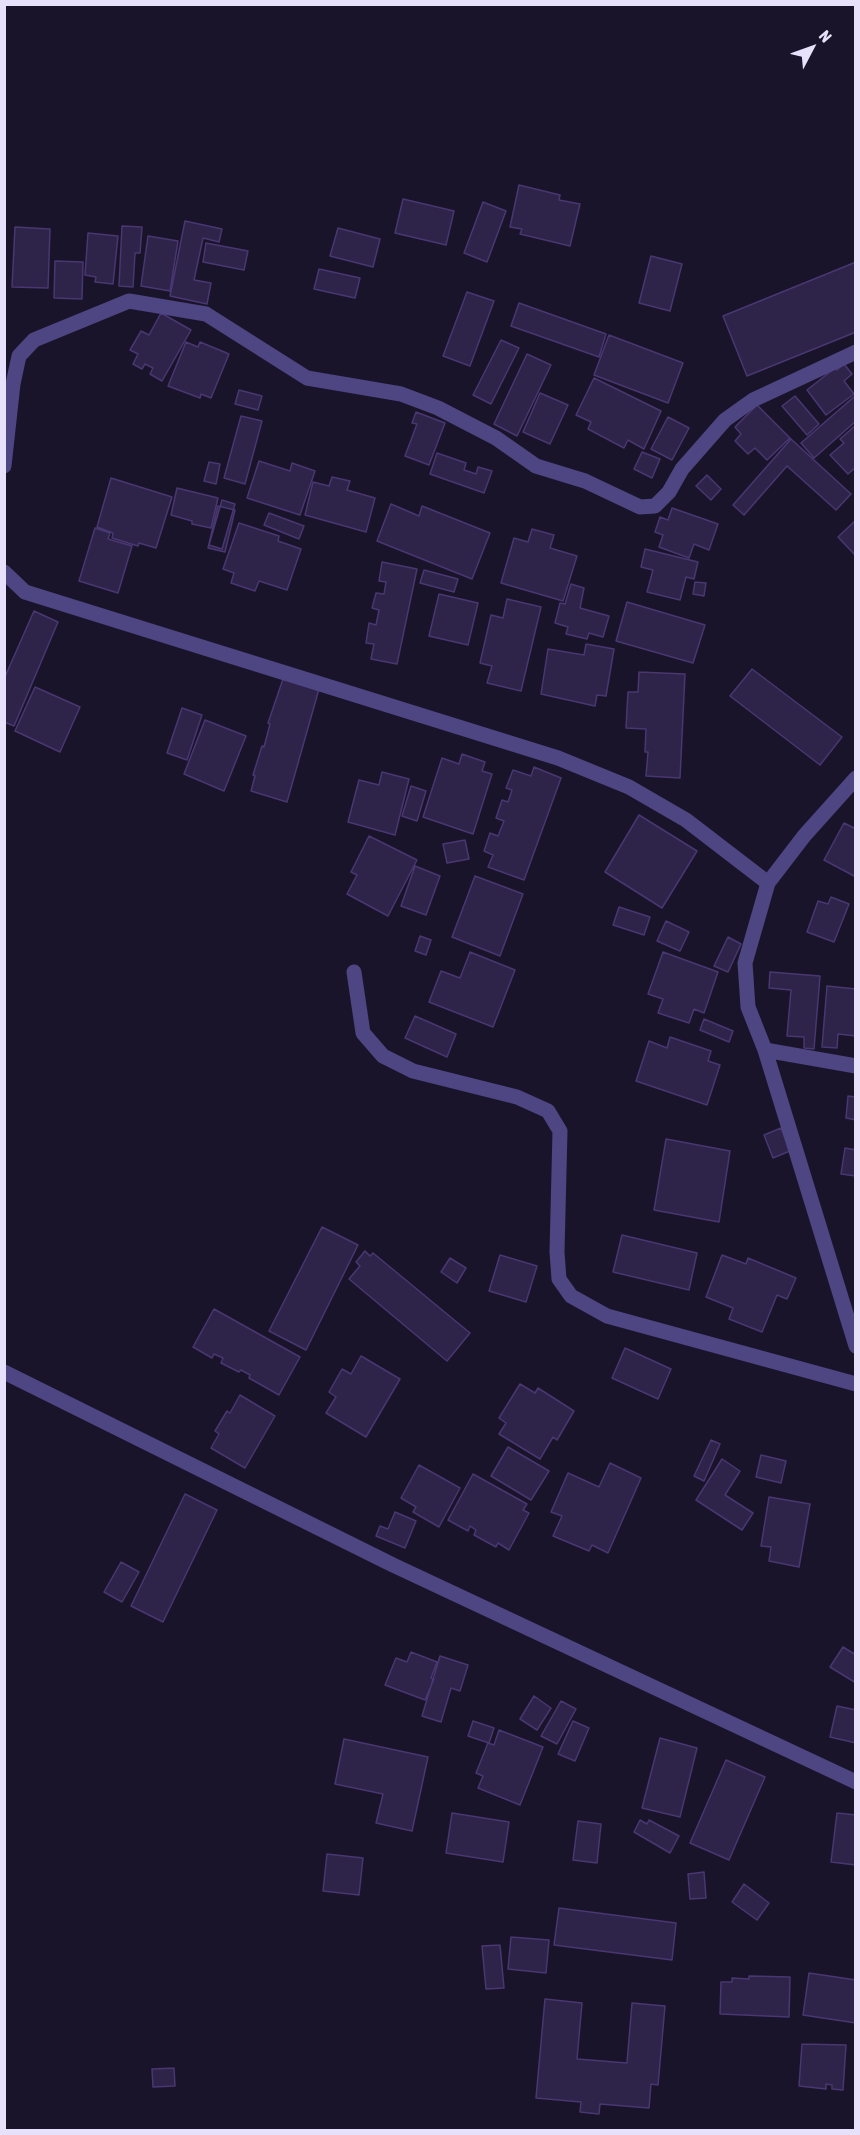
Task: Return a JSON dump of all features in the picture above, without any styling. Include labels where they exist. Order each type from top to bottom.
[{"type":"street","points":[[4,466],[19,357],[34,340],[129,301],[206,314],[307,378],[401,394],[438,408],[496,438],[536,466],[585,481],[640,507],[655,506],[669,492],[682,469],[725,420],[753,400],[855,352]]},
{"type":"street","points":[[4,572],[25,592],[558,758],[629,787],[686,820],[768,883]]},
{"type":"street","points":[[855,778],[804,836],[768,883],[745,963],[748,1007],[765,1050],[855,1346]]},
{"type":"street","points":[[354,972],[363,1034],[383,1056],[413,1071],[517,1097],[549,1111],[560,1131],[556,1252],[559,1280],[571,1296],[607,1316],[855,1384]]},
{"type":"street","points":[[765,1050],[855,1066]]},
{"type":"street","points":[[4,1372],[393,1565],[855,1782]]},
{"type":"building","points":[[519,185],[560,195],[559,200],[580,204],[570,246],[520,234],[522,229],[510,227]]},
{"type":"building","points":[[403,199],[454,211],[446,245],[395,233]]},
{"type":"building","points":[[483,202],[506,211],[487,262],[464,253]]},
{"type":"building","points":[[185,221],[222,229],[219,242],[203,238],[194,280],[211,283],[207,304],[170,296]]},
{"type":"building","points":[[122,226],[142,227],[140,253],[135,253],[133,287],[119,286]]},
{"type":"building","points":[[15,227],[50,229],[48,288],[12,287]]},
{"type":"building","points":[[338,228],[380,239],[373,267],[330,256]]},
{"type":"building","points":[[88,233],[118,236],[113,284],[95,282],[96,277],[85,275]]},
{"type":"building","points":[[148,236],[178,241],[170,291],[141,286]]},
{"type":"building","points":[[206,243],[248,251],[244,270],[203,262]]},
{"type":"building","points":[[651,256],[682,264],[670,311],[639,303]]},
{"type":"building","points":[[55,261],[83,262],[82,299],[54,298]]},
{"type":"building","points":[[856,262],[856,332],[747,376],[723,316]]},
{"type":"building","points":[[319,269],[360,278],[355,298],[314,289]]},
{"type":"building","points":[[467,292],[494,301],[470,366],[443,356]]},
{"type":"building","points":[[519,303],[606,334],[599,357],[511,326]]},
{"type":"building","points":[[161,313],[191,330],[162,381],[150,374],[153,368],[145,364],[142,369],[133,364],[138,354],[130,350],[141,331],[149,335]]},
{"type":"building","points":[[609,335],[683,363],[668,403],[594,375]]},
{"type":"building","points":[[501,340],[519,348],[491,404],[473,395]]},
{"type":"building","points":[[186,342],[198,347],[200,342],[229,354],[211,398],[201,394],[200,398],[168,386]]},
{"type":"building","points":[[527,354],[551,365],[517,436],[494,424]]},
{"type":"building","points":[[844,364],[852,374],[844,381],[854,394],[826,415],[807,390],[835,368],[837,370]]},
{"type":"building","points":[[594,378],[661,411],[644,449],[628,440],[624,448],[588,429],[591,422],[576,415]]},
{"type":"building","points":[[239,390],[262,396],[258,410],[235,404]]},
{"type":"building","points":[[540,393],[568,405],[550,444],[523,432]]},
{"type":"building","points":[[856,395],[856,421],[814,458],[801,443]]},
{"type":"building","points":[[795,396],[819,424],[807,435],[782,406]]},
{"type":"building","points":[[757,405],[790,438],[767,460],[755,448],[748,454],[735,441],[741,434],[735,427]]},
{"type":"building","points":[[416,412],[445,423],[429,465],[405,456],[417,424],[412,423]]},
{"type":"building","points":[[241,416],[262,421],[245,484],[224,478]]},
{"type":"building","points":[[668,417],[689,428],[672,460],[651,449]]},
{"type":"building","points":[[856,425],[856,467],[848,474],[830,455],[844,443],[840,439]]},
{"type":"building","points":[[791,439],[851,494],[836,510],[787,466],[744,515],[733,505]]},
{"type":"building","points":[[642,452],[660,459],[652,478],[634,469]]},
{"type":"building","points":[[437,453],[466,463],[464,470],[476,474],[478,467],[492,471],[484,493],[430,474]]},
{"type":"building","points":[[259,461],[290,471],[292,463],[315,471],[300,515],[247,498]]},
{"type":"building","points":[[209,462],[220,464],[216,484],[204,481]]},
{"type":"building","points":[[707,475],[721,489],[711,500],[696,486]]},
{"type":"building","points":[[332,477],[350,481],[347,490],[375,498],[366,532],[305,515],[313,482],[329,486]]},
{"type":"building","points":[[111,478],[172,497],[156,548],[139,543],[138,546],[112,538],[113,533],[97,527]]},
{"type":"building","points":[[177,488],[218,498],[211,528],[192,524],[192,521],[171,515]]},
{"type":"building","points":[[222,500],[235,504],[222,549],[209,545]]},
{"type":"building","points":[[391,504],[419,516],[422,506],[490,533],[472,579],[377,541]]},
{"type":"building","points":[[218,506],[235,510],[225,552],[208,548]]},
{"type":"building","points":[[672,508],[718,524],[709,550],[694,544],[689,558],[659,547],[663,535],[655,532],[660,517],[668,520]]},
{"type":"building","points":[[269,513],[304,526],[299,539],[264,525]]},
{"type":"building","points":[[856,520],[856,555],[855,555],[838,537]]},
{"type":"building","points":[[239,523],[279,536],[278,541],[301,549],[287,590],[259,581],[255,591],[231,583],[234,573],[223,569]]},
{"type":"building","points":[[95,528],[110,533],[108,539],[132,546],[118,593],[79,581]]},
{"type":"building","points":[[532,529],[554,535],[550,548],[577,556],[563,601],[501,583],[514,538],[528,542]]},
{"type":"building","points":[[645,549],[698,562],[694,579],[686,577],[680,600],[647,592],[653,570],[641,567]]},
{"type":"building","points":[[382,562],[417,569],[397,664],[371,659],[374,644],[366,643],[369,623],[376,625],[379,610],[372,608],[376,593],[384,594],[386,582],[379,581]]},
{"type":"building","points":[[424,570],[458,579],[454,592],[420,583]]},
{"type":"building","points":[[695,582],[706,583],[704,596],[693,594]]},
{"type":"building","points":[[571,584],[584,588],[580,608],[609,616],[603,637],[589,633],[587,639],[566,634],[568,627],[555,623],[560,603],[565,604]]},
{"type":"building","points":[[439,594],[478,603],[468,645],[429,636]]},
{"type":"building","points":[[507,599],[541,607],[521,691],[487,683],[492,666],[480,663],[491,615],[503,618]]},
{"type":"building","points":[[627,602],[705,625],[693,663],[616,641]]},
{"type":"building","points":[[34,611],[58,622],[14,726],[4,722],[4,679]]},
{"type":"building","points":[[586,644],[614,649],[606,696],[597,695],[595,706],[541,694],[548,649],[584,655]]},
{"type":"building","points":[[752,669],[842,737],[820,765],[730,696]]},
{"type":"building","points":[[639,672],[685,674],[680,778],[646,776],[648,752],[645,752],[646,729],[626,728],[628,692],[638,692]]},
{"type":"building","points":[[283,679],[319,689],[287,802],[251,791],[255,776],[253,775],[262,746],[264,747],[270,724],[268,723]]},
{"type":"building","points":[[35,687],[80,707],[60,752],[15,731]]},
{"type":"building","points":[[182,708],[202,715],[187,760],[167,753]]},
{"type":"building","points":[[205,720],[246,736],[224,791],[184,774]]},
{"type":"building","points":[[462,754],[485,762],[482,771],[492,774],[473,834],[423,817],[442,758],[459,764]]},
{"type":"building","points":[[534,767],[561,778],[524,880],[488,867],[493,855],[484,851],[490,833],[498,836],[504,821],[496,818],[502,800],[508,802],[512,790],[506,788],[513,770],[531,776]]},
{"type":"building","points":[[382,772],[409,779],[395,835],[348,822],[359,780],[379,785]]},
{"type":"building","points":[[411,786],[426,791],[417,821],[402,816]]},
{"type":"building","points":[[639,815],[697,851],[662,908],[605,872]]},
{"type":"building","points":[[844,823],[856,829],[856,877],[824,860]]},
{"type":"building","points":[[369,836],[417,860],[388,916],[347,894],[357,875],[351,872]]},
{"type":"building","points":[[465,840],[469,859],[447,863],[443,844]]},
{"type":"building","points":[[415,866],[440,876],[426,915],[401,906]]},
{"type":"building","points":[[475,876],[523,894],[500,956],[452,937]]},
{"type":"building","points":[[831,897],[849,904],[834,942],[807,932],[818,901],[828,904]]},
{"type":"building","points":[[619,907],[650,917],[644,935],[613,925]]},
{"type":"building","points":[[666,921],[689,932],[680,951],[657,941]]},
{"type":"building","points":[[420,936],[431,940],[426,955],[415,951]]},
{"type":"building","points":[[728,937],[741,944],[728,972],[714,966]]},
{"type":"building","points":[[470,952],[515,970],[493,1027],[429,1002],[441,971],[460,978]]},
{"type":"building","points":[[663,952],[718,972],[704,1013],[694,1009],[689,1023],[658,1013],[663,999],[648,994]]},
{"type":"building","points":[[770,972],[820,976],[814,1049],[804,1048],[804,1037],[787,1036],[791,990],[769,988]]},
{"type":"building","points":[[827,986],[856,989],[856,1036],[838,1034],[837,1048],[822,1047]]},
{"type":"building","points":[[415,1016],[456,1034],[447,1057],[405,1038]]},
{"type":"building","points":[[704,1019],[733,1031],[729,1042],[700,1030]]},
{"type":"building","points":[[670,1037],[711,1051],[708,1061],[720,1065],[707,1105],[636,1081],[649,1041],[667,1048]]},
{"type":"building","points":[[848,1096],[856,1097],[856,1120],[846,1118]]},
{"type":"building","points":[[781,1128],[790,1151],[773,1158],[764,1135]]},
{"type":"building","points":[[666,1139],[730,1151],[719,1222],[654,1210]]},
{"type":"building","points":[[845,1148],[856,1150],[856,1176],[841,1174]]},
{"type":"building","points":[[322,1227],[358,1245],[306,1350],[269,1331]]},
{"type":"building","points":[[622,1235],[697,1253],[689,1290],[613,1272]]},
{"type":"building","points":[[365,1251],[370,1256],[373,1253],[470,1333],[447,1361],[349,1279],[360,1266],[356,1262]]},
{"type":"building","points":[[500,1255],[537,1266],[526,1302],[489,1291]]},
{"type":"building","points":[[722,1255],[746,1264],[748,1258],[796,1278],[787,1299],[777,1295],[762,1332],[729,1319],[733,1308],[706,1297]]},
{"type":"building","points":[[450,1258],[466,1268],[457,1283],[441,1272]]},
{"type":"building","points":[[214,1309],[300,1357],[279,1395],[249,1378],[250,1375],[241,1370],[239,1372],[221,1363],[223,1358],[214,1354],[212,1358],[193,1347]]},
{"type":"building","points":[[625,1348],[671,1369],[658,1399],[612,1378]]},
{"type":"building","points":[[361,1356],[400,1379],[366,1437],[326,1413],[336,1397],[329,1392],[342,1369],[351,1374]]},
{"type":"building","points":[[520,1384],[535,1393],[538,1388],[574,1411],[557,1440],[553,1437],[540,1459],[499,1434],[506,1423],[499,1418]]},
{"type":"building","points":[[240,1395],[275,1416],[245,1468],[211,1448],[219,1434],[215,1431],[227,1411],[230,1413]]},
{"type":"building","points":[[711,1440],[720,1444],[704,1481],[694,1476]]},
{"type":"building","points":[[508,1447],[549,1471],[531,1500],[491,1476]]},
{"type":"building","points":[[761,1455],[786,1461],[781,1483],[756,1477]]},
{"type":"building","points":[[722,1459],[740,1471],[725,1495],[753,1513],[742,1530],[696,1500]]},
{"type":"building","points":[[610,1463],[641,1478],[608,1553],[592,1545],[589,1551],[553,1536],[562,1516],[551,1512],[568,1473],[599,1487]]},
{"type":"building","points":[[419,1465],[460,1488],[439,1527],[413,1512],[416,1507],[401,1498]]},
{"type":"building","points":[[473,1474],[527,1504],[523,1510],[529,1513],[509,1550],[498,1543],[496,1547],[474,1535],[476,1530],[470,1526],[468,1531],[448,1520]]},
{"type":"building","points":[[185,1494],[217,1510],[163,1622],[131,1606]]},
{"type":"building","points":[[769,1497],[810,1504],[799,1567],[769,1561],[771,1547],[761,1546]]},
{"type":"building","points":[[395,1512],[416,1521],[405,1548],[376,1536],[380,1526],[388,1529]]},
{"type":"building","points":[[121,1562],[139,1572],[122,1602],[104,1592]]},
{"type":"building","points":[[843,1647],[856,1655],[856,1683],[830,1667]]},
{"type":"building","points":[[411,1652],[437,1662],[431,1678],[434,1679],[425,1700],[385,1685],[396,1658],[407,1662]]},
{"type":"building","points":[[440,1656],[468,1665],[460,1691],[451,1688],[441,1722],[422,1716]]},
{"type":"building","points":[[534,1696],[551,1708],[537,1730],[520,1719]]},
{"type":"building","points":[[561,1701],[576,1709],[557,1744],[541,1736]]},
{"type":"building","points":[[837,1706],[856,1710],[856,1743],[830,1737]]},
{"type":"building","points":[[473,1721],[494,1728],[489,1743],[468,1736]]},
{"type":"building","points":[[573,1721],[589,1728],[575,1761],[558,1754]]},
{"type":"building","points":[[499,1730],[543,1747],[520,1805],[478,1788],[483,1776],[476,1773],[488,1743],[494,1745]]},
{"type":"building","points":[[660,1738],[697,1748],[680,1817],[642,1808]]},
{"type":"building","points":[[344,1739],[428,1757],[412,1831],[376,1823],[383,1794],[335,1784]]},
{"type":"building","points":[[726,1760],[765,1777],[729,1860],[690,1843]]},
{"type":"building","points":[[452,1813],[509,1822],[503,1862],[446,1853]]},
{"type":"building","points":[[837,1813],[856,1815],[856,1865],[831,1862]]},
{"type":"building","points":[[640,1820],[647,1824],[649,1820],[679,1836],[670,1853],[634,1832]]},
{"type":"building","points":[[578,1821],[601,1824],[597,1863],[573,1860]]},
{"type":"building","points":[[327,1854],[363,1858],[359,1895],[323,1891]]},
{"type":"building","points":[[704,1872],[706,1898],[690,1899],[688,1874]]},
{"type":"building","points":[[744,1884],[769,1903],[757,1920],[732,1902]]},
{"type":"building","points":[[559,1908],[676,1923],[672,1960],[554,1945]]},
{"type":"building","points":[[511,1937],[549,1940],[546,1973],[508,1969]]},
{"type":"building","points":[[500,1945],[504,1988],[486,1989],[482,1946]]},
{"type":"building","points":[[809,1973],[856,1980],[856,2023],[803,2015]]},
{"type":"building","points":[[749,1976],[790,1977],[789,2017],[720,2014],[721,1982],[732,1982],[732,1978],[749,1979]]},
{"type":"building","points":[[545,1999],[582,2003],[577,2059],[627,2063],[632,2003],[665,2006],[658,2085],[651,2084],[649,2108],[600,2104],[599,2114],[580,2112],[581,2102],[536,2098]]},
{"type":"building","points":[[802,2044],[846,2045],[843,2090],[832,2089],[832,2085],[826,2084],[826,2089],[799,2086]]},
{"type":"building","points":[[174,2068],[175,2086],[153,2087],[152,2069]]}]
